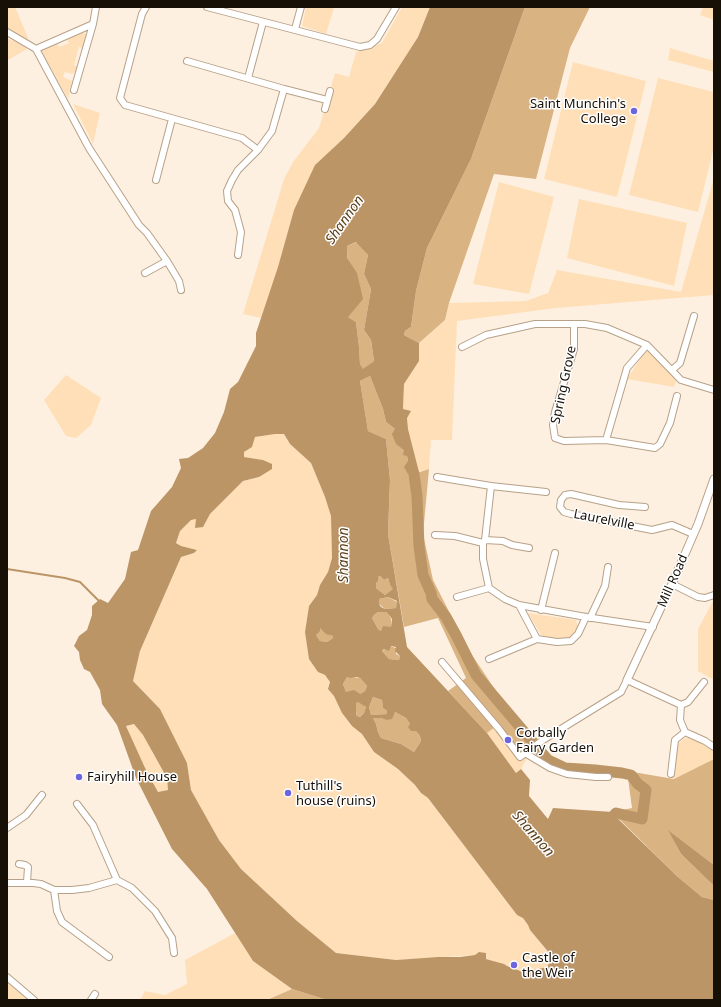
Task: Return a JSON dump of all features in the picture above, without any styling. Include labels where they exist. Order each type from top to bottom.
[{"type":"street","points":[[74,90],[93,24],[96,7]]},
{"type":"street","points":[[146,7],[142,14],[120,98],[124,106],[242,138],[258,150]]},
{"type":"street","points":[[207,7],[360,47],[370,45],[377,39],[396,7]]},
{"type":"street","points":[[233,14],[235,7]]},
{"type":"street","points":[[295,29],[301,7]]},
{"type":"street","points":[[248,78],[263,22]]},
{"type":"street","points":[[36,49],[93,24]]},
{"type":"street","points":[[7,32],[36,49],[90,148],[138,225],[147,233],[167,262],[179,281],[181,290]]},
{"type":"street","points":[[187,62],[327,100]]},
{"type":"street","points":[[238,255],[241,232],[235,210],[228,200],[226,191],[238,170],[258,150],[272,132],[284,88]]},
{"type":"street","points":[[325,109],[330,91]]},
{"type":"street","points":[[156,180],[172,119]]},
{"type":"street","points":[[145,273],[167,262]]},
{"type":"street","points":[[672,370],[680,363],[694,316]]},
{"type":"street","points":[[462,347],[486,335],[521,326],[535,324],[585,324],[607,328],[647,345],[681,380],[714,390]]},
{"type":"street","name":"Spring Grove","points":[[574,324],[574,349],[555,412],[555,438],[564,442],[606,440]]},
{"type":"street","points":[[647,345],[627,368],[606,440],[655,448],[660,444],[670,423],[677,396]]},
{"type":"street","points":[[438,477],[491,486],[546,492]]},
{"type":"street","name":"Mill Road","points":[[627,680],[672,584],[714,479]]},
{"type":"street","points":[[491,486],[483,560],[489,588],[505,599],[519,605],[588,618],[652,627]]},
{"type":"street","name":"Laurelville","points":[[645,507],[619,505],[571,494],[565,495],[561,500],[560,507],[564,512],[571,514],[652,530],[672,525],[693,534]]},
{"type":"street","points":[[436,534],[484,542],[503,541],[512,545],[529,548]]},
{"type":"street","points":[[541,610],[555,553]]},
{"type":"street","points":[[489,659],[537,639],[557,642],[571,641],[578,634],[606,586],[608,567]]},
{"type":"street","points":[[672,584],[698,597],[705,598],[714,595]]},
{"type":"street","points":[[457,597],[489,588]]},
{"type":"street","points":[[519,605],[537,639]]},
{"type":"street","points":[[442,662],[499,729],[520,757],[543,740],[621,692],[627,680],[681,705],[688,702],[704,682]]},
{"type":"street","points":[[681,705],[680,720],[685,732],[714,747]]},
{"type":"street","points":[[671,774],[675,740],[685,732]]},
{"type":"street","points":[[525,753],[550,768],[567,774],[596,778],[608,777]]},
{"type":"street","points":[[7,828],[26,815],[42,795]]},
{"type":"street","points":[[76,804],[93,825],[117,880],[132,888],[155,911],[172,938],[174,953]]},
{"type":"street","points":[[19,864],[28,867],[27,882]]},
{"type":"street","points":[[7,882],[41,884],[54,890],[89,888],[117,880]]},
{"type":"street","points":[[54,890],[57,911],[62,922],[110,957]]},
{"type":"street","points":[[7,977],[34,1000]]},
{"type":"street","points":[[91,1000],[95,994]]},
{"type":"shaded area","points":[[7,7],[15,7],[29,40],[16,35],[7,28]]},
{"type":"shaded area","points":[[306,7],[334,8],[326,34],[302,26]]},
{"type":"shaded area","points":[[402,7],[430,7],[418,37],[375,104],[344,138],[315,165],[261,318],[243,314],[284,179],[293,162],[319,128],[335,73],[349,77],[356,52],[382,43]]},
{"type":"shaded area","points":[[525,7],[590,7],[570,48],[536,179],[494,174],[449,303],[445,320],[419,343],[404,335],[405,331],[411,327],[416,291],[427,248],[471,159]]},
{"type":"shaded area","points":[[703,7],[714,7],[714,20],[700,15]]},
{"type":"shaded area","points":[[81,32],[86,34],[87,37],[83,48],[79,47],[74,65],[78,67],[76,72],[72,74],[65,72],[63,77],[72,81],[68,99],[41,50],[57,43],[59,47],[69,43],[67,39]]},
{"type":"shaded area","points":[[7,38],[18,42],[27,49],[8,60]]},
{"type":"shaded area","points":[[670,48],[714,61],[714,72],[668,60]]},
{"type":"shaded area","points":[[573,62],[646,81],[617,197],[544,179]]},
{"type":"shaded area","points":[[658,78],[714,92],[714,147],[698,212],[629,195]]},
{"type":"shaded area","points":[[73,104],[100,113],[93,144]]},
{"type":"shaded area","points":[[714,178],[714,295],[556,308],[457,321],[452,440],[431,440],[429,469],[419,472],[408,429],[407,418],[403,410],[404,384],[419,361],[419,343],[445,320],[449,303],[526,301],[548,293],[557,270],[681,292]]},
{"type":"shaded area","points":[[499,182],[554,197],[529,294],[473,284]]},
{"type":"shaded area","points":[[579,199],[687,223],[674,286],[567,258]]},
{"type":"shaded area","points":[[357,242],[368,255],[364,274],[371,289],[364,330],[371,340],[374,361],[363,370],[360,364],[356,322],[348,317],[347,246]]},
{"type":"shaded area","points":[[648,351],[653,354],[677,379],[674,387],[627,379],[644,353]]},
{"type":"shaded area","points":[[66,375],[101,398],[91,425],[76,438],[66,436],[44,400]]},
{"type":"shaded area","points":[[370,376],[383,409],[386,422],[395,429],[414,474],[429,469],[423,534],[433,580],[468,649],[510,712],[542,747],[530,753],[517,747],[498,725],[487,733],[448,691],[466,678],[438,618],[404,627],[388,534],[390,480],[386,439],[368,431],[360,381]]},
{"type":"shaded area","points":[[284,434],[290,444],[311,463],[331,516],[332,558],[328,572],[320,585],[317,595],[309,606],[305,632],[318,672],[325,675],[330,682],[328,689],[334,695],[342,713],[352,726],[362,734],[374,752],[398,769],[415,785],[421,793],[428,798],[517,915],[523,917],[530,930],[550,955],[548,967],[523,972],[475,955],[396,960],[336,953],[297,921],[241,869],[219,840],[191,790],[187,763],[160,709],[133,681],[140,651],[181,557],[194,553],[197,550],[181,546],[176,543],[180,531],[191,520],[196,519],[202,527],[210,514],[243,481],[259,477],[263,460],[244,457],[244,452],[252,447],[255,437]]},
{"type":"shaded area","points":[[380,576],[384,580],[388,578],[390,585],[394,589],[385,595],[376,588],[378,577]]},
{"type":"shaded area","points":[[388,597],[397,602],[396,608],[385,609],[379,604],[379,599]]},
{"type":"shaded area","points":[[713,601],[714,680],[698,671],[698,629]]},
{"type":"shaded area","points":[[378,612],[386,612],[389,615],[391,619],[391,628],[382,629],[381,631],[378,629],[372,618]]},
{"type":"shaded area","points":[[528,613],[576,620],[578,628],[569,638],[553,639],[541,635]]},
{"type":"shaded area","points":[[320,628],[333,636],[333,638],[327,642],[320,641],[316,635]]},
{"type":"shaded area","points":[[390,646],[396,648],[396,654],[400,656],[399,660],[389,659],[382,651]]},
{"type":"shaded area","points":[[347,677],[360,678],[367,686],[365,691],[360,694],[346,692],[343,684]]},
{"type":"shaded area","points":[[373,697],[382,700],[383,708],[387,711],[387,714],[371,715],[369,707]]},
{"type":"shaded area","points":[[358,701],[366,707],[364,713],[360,717],[357,716],[356,712],[356,703]]},
{"type":"shaded area","points":[[395,712],[406,718],[410,724],[411,731],[416,731],[420,736],[421,741],[414,752],[401,744],[381,738],[378,732],[373,718],[381,718],[386,720]]},
{"type":"shaded area","points":[[134,724],[143,735],[167,778],[168,790],[158,792],[146,770],[126,726]]},
{"type":"shaded area","points":[[495,727],[519,760],[530,753],[521,769],[516,773],[487,733]]},
{"type":"shaded area","points":[[685,738],[691,738],[714,750],[714,759],[674,779],[677,748],[679,743]]},
{"type":"shaded area","points":[[714,759],[714,865],[669,831],[681,854],[714,886],[714,900],[702,897],[678,877],[613,812],[632,808],[627,771],[674,779]]},
{"type":"shaded area","points":[[235,933],[253,961],[292,989],[267,1000],[140,1000],[145,991],[165,995],[187,984],[185,960]]},
{"type":"shaded area","points":[[7,981],[31,1000],[7,1000]]},
{"type":"shaded area","points":[[292,989],[327,1000],[267,1000]]},
{"type":"water","name":"Shannon","points":[[430,7],[525,7],[471,159],[427,248],[416,291],[411,327],[405,331],[404,335],[419,343],[419,361],[404,384],[403,409],[411,411],[407,418],[408,429],[419,472],[408,474],[404,467],[408,461],[407,456],[403,455],[404,450],[396,444],[392,434],[395,429],[386,422],[383,409],[370,376],[360,381],[368,431],[386,439],[390,480],[388,534],[407,647],[487,733],[516,773],[521,769],[530,780],[529,796],[548,819],[553,808],[613,812],[614,815],[678,877],[702,897],[714,900],[714,1000],[327,1000],[292,989],[253,961],[207,889],[172,849],[136,778],[117,725],[102,704],[100,690],[90,672],[84,669],[80,660],[79,652],[74,646],[79,636],[87,630],[92,615],[92,606],[100,599],[108,603],[125,579],[131,552],[138,550],[151,511],[172,487],[181,468],[179,459],[188,458],[203,448],[215,433],[224,412],[230,389],[238,382],[256,346],[256,333],[278,267],[294,210],[315,165],[344,138],[375,104],[418,37]],"holes":[[[356,242],[368,255],[364,274],[371,289],[364,330],[371,340],[374,361],[363,369],[360,364],[356,322],[348,317],[363,299],[357,273],[347,258],[347,246]],[[284,434],[290,444],[311,463],[331,516],[332,558],[328,572],[320,585],[317,595],[309,606],[305,632],[309,659],[318,672],[325,675],[330,682],[328,689],[334,696],[342,713],[352,726],[362,734],[374,752],[398,769],[415,785],[421,793],[428,798],[517,915],[523,918],[530,930],[550,954],[548,967],[523,972],[504,964],[486,959],[486,953],[479,952],[475,955],[460,957],[396,960],[336,953],[297,921],[241,869],[219,840],[191,790],[187,763],[160,709],[133,681],[140,651],[181,557],[194,553],[197,550],[181,546],[176,543],[180,531],[191,520],[196,519],[195,528],[203,527],[210,514],[243,481],[259,477],[272,469],[272,464],[263,460],[244,457],[244,452],[252,447],[255,437]],[[380,576],[384,580],[388,578],[393,589],[385,595],[376,588],[376,583],[378,581],[378,577]],[[388,597],[397,601],[396,608],[385,609],[379,604],[379,599]],[[378,612],[386,612],[392,619],[391,627],[383,626],[381,631],[378,629],[372,618]],[[320,628],[326,634],[333,636],[333,638],[327,642],[320,641],[316,635],[320,631]],[[391,646],[396,647],[395,651],[400,656],[399,660],[389,659],[382,651],[384,649],[389,651]],[[347,677],[360,678],[367,686],[365,691],[360,694],[354,690],[346,692],[343,684]],[[373,697],[382,700],[383,708],[387,711],[387,714],[371,715],[369,707]],[[358,702],[366,707],[364,713],[360,717],[357,716],[356,703]],[[395,712],[406,718],[410,724],[408,727],[411,731],[416,731],[420,736],[421,741],[414,752],[401,744],[381,738],[373,718],[381,718],[386,720],[392,719]],[[134,724],[143,735],[167,778],[168,790],[158,792],[146,770],[126,726]]]},
{"type":"water","points":[[668,830],[714,865],[714,886],[681,854]]},
{"type":"waterway","points":[[414,474],[417,496],[419,546],[423,575],[432,599],[446,617],[476,675],[548,760],[565,768],[631,775],[638,784],[646,790],[642,819],[616,813],[605,825]]},
{"type":"waterway","points":[[7,569],[65,578],[80,582],[99,601]]},
{"type":"place","name":"Saint Munchin's College","points":[[634,111]]},
{"type":"place","name":"Corbally Fairy Garden","points":[[508,740]]},
{"type":"place","name":"Fairyhill House","points":[[79,777]]},
{"type":"place","name":"Tuthill's house (ruins)","points":[[288,793]]},
{"type":"place","name":"Castle of the Weir","points":[[514,965]]}]
